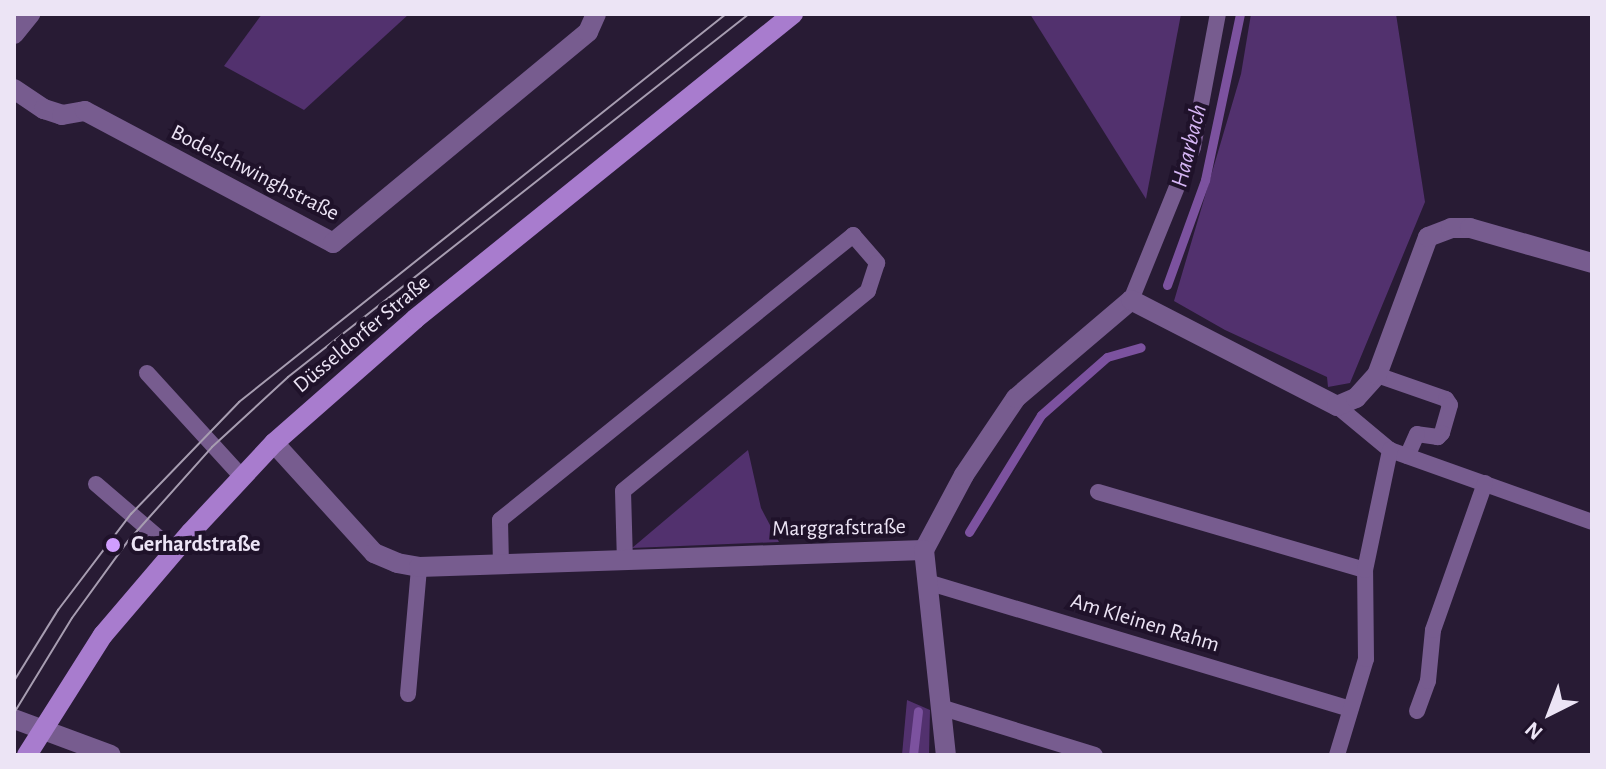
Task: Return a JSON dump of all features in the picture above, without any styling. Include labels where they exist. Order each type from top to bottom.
[{"type":"main road","name":"Düsseldorfer Straße","points":[[27,755],[103,635],[174,551],[274,443],[427,309],[793,14]]},
{"type":"street","points":[[14,34],[30,14]]},
{"type":"street","name":"Bodelschwinghstraße","points":[[14,89],[44,109],[62,115],[85,111],[333,243],[580,40],[588,32],[596,14]]},
{"type":"street","points":[[1131,300],[1337,406],[1356,398],[1377,375],[1428,237],[1451,228],[1470,228],[1592,263]]},
{"type":"street","name":"Marggrafstraße","points":[[274,443],[374,553],[397,563],[419,567],[625,562],[724,554],[924,550],[964,475],[1016,398],[1131,300]]},
{"type":"street","points":[[924,550],[946,755]]},
{"type":"street","points":[[14,719],[111,755]]},
{"type":"lane","name":"Marggrafstraße","points":[[1131,300],[1193,147],[1218,14]]},
{"type":"lane","points":[[501,565],[500,520],[853,235],[877,263],[868,291],[623,491],[625,562]]},
{"type":"lane","points":[[147,373],[242,477]]},
{"type":"lane","points":[[1377,375],[1446,399],[1450,405],[1442,433],[1438,437],[1417,434],[1407,456]]},
{"type":"lane","points":[[1337,406],[1390,450],[1592,522]]},
{"type":"lane","points":[[1337,755],[1366,659],[1365,570],[1390,450]]},
{"type":"lane","points":[[1417,711],[1428,681],[1433,630],[1485,483]]},
{"type":"lane","points":[[96,484],[174,551]]},
{"type":"lane","points":[[1098,492],[1365,570]]},
{"type":"lane","points":[[408,694],[419,567]]},
{"type":"lane","name":"Am Kleinen Rahm","points":[[927,582],[1350,709]]},
{"type":"lane","points":[[940,707],[1095,755]]},
{"type":"shaded area","points":[[262,14],[409,14],[304,110],[224,66]]},
{"type":"shaded area","points":[[1030,14],[1181,14],[1146,199]]},
{"type":"shaded area","points":[[1251,14],[1396,14],[1425,202],[1350,383],[1328,387],[1327,377],[1225,330],[1174,301],[1241,74]]},
{"type":"shaded area","points":[[748,450],[761,508],[779,542],[632,548]]},
{"type":"shaded area","points":[[907,700],[930,710],[929,755],[902,755]]},
{"type":"waterway","name":"Haarbach","points":[[1167,285],[1205,180],[1240,14]]},
{"type":"waterway","name":"Haarbach","points":[[969,532],[1041,415],[1107,357],[1141,347]]},
{"type":"waterway","name":"Haarbach","points":[[913,755],[918,711]]},
{"type":"tram line","points":[[14,681],[58,610],[131,514],[239,402],[726,14]]},
{"type":"tram line","points":[[14,713],[72,618],[128,541],[212,447],[288,377],[749,14]]},
{"type":"place","name":"Gerhardstraße","points":[[113,545]]}]
